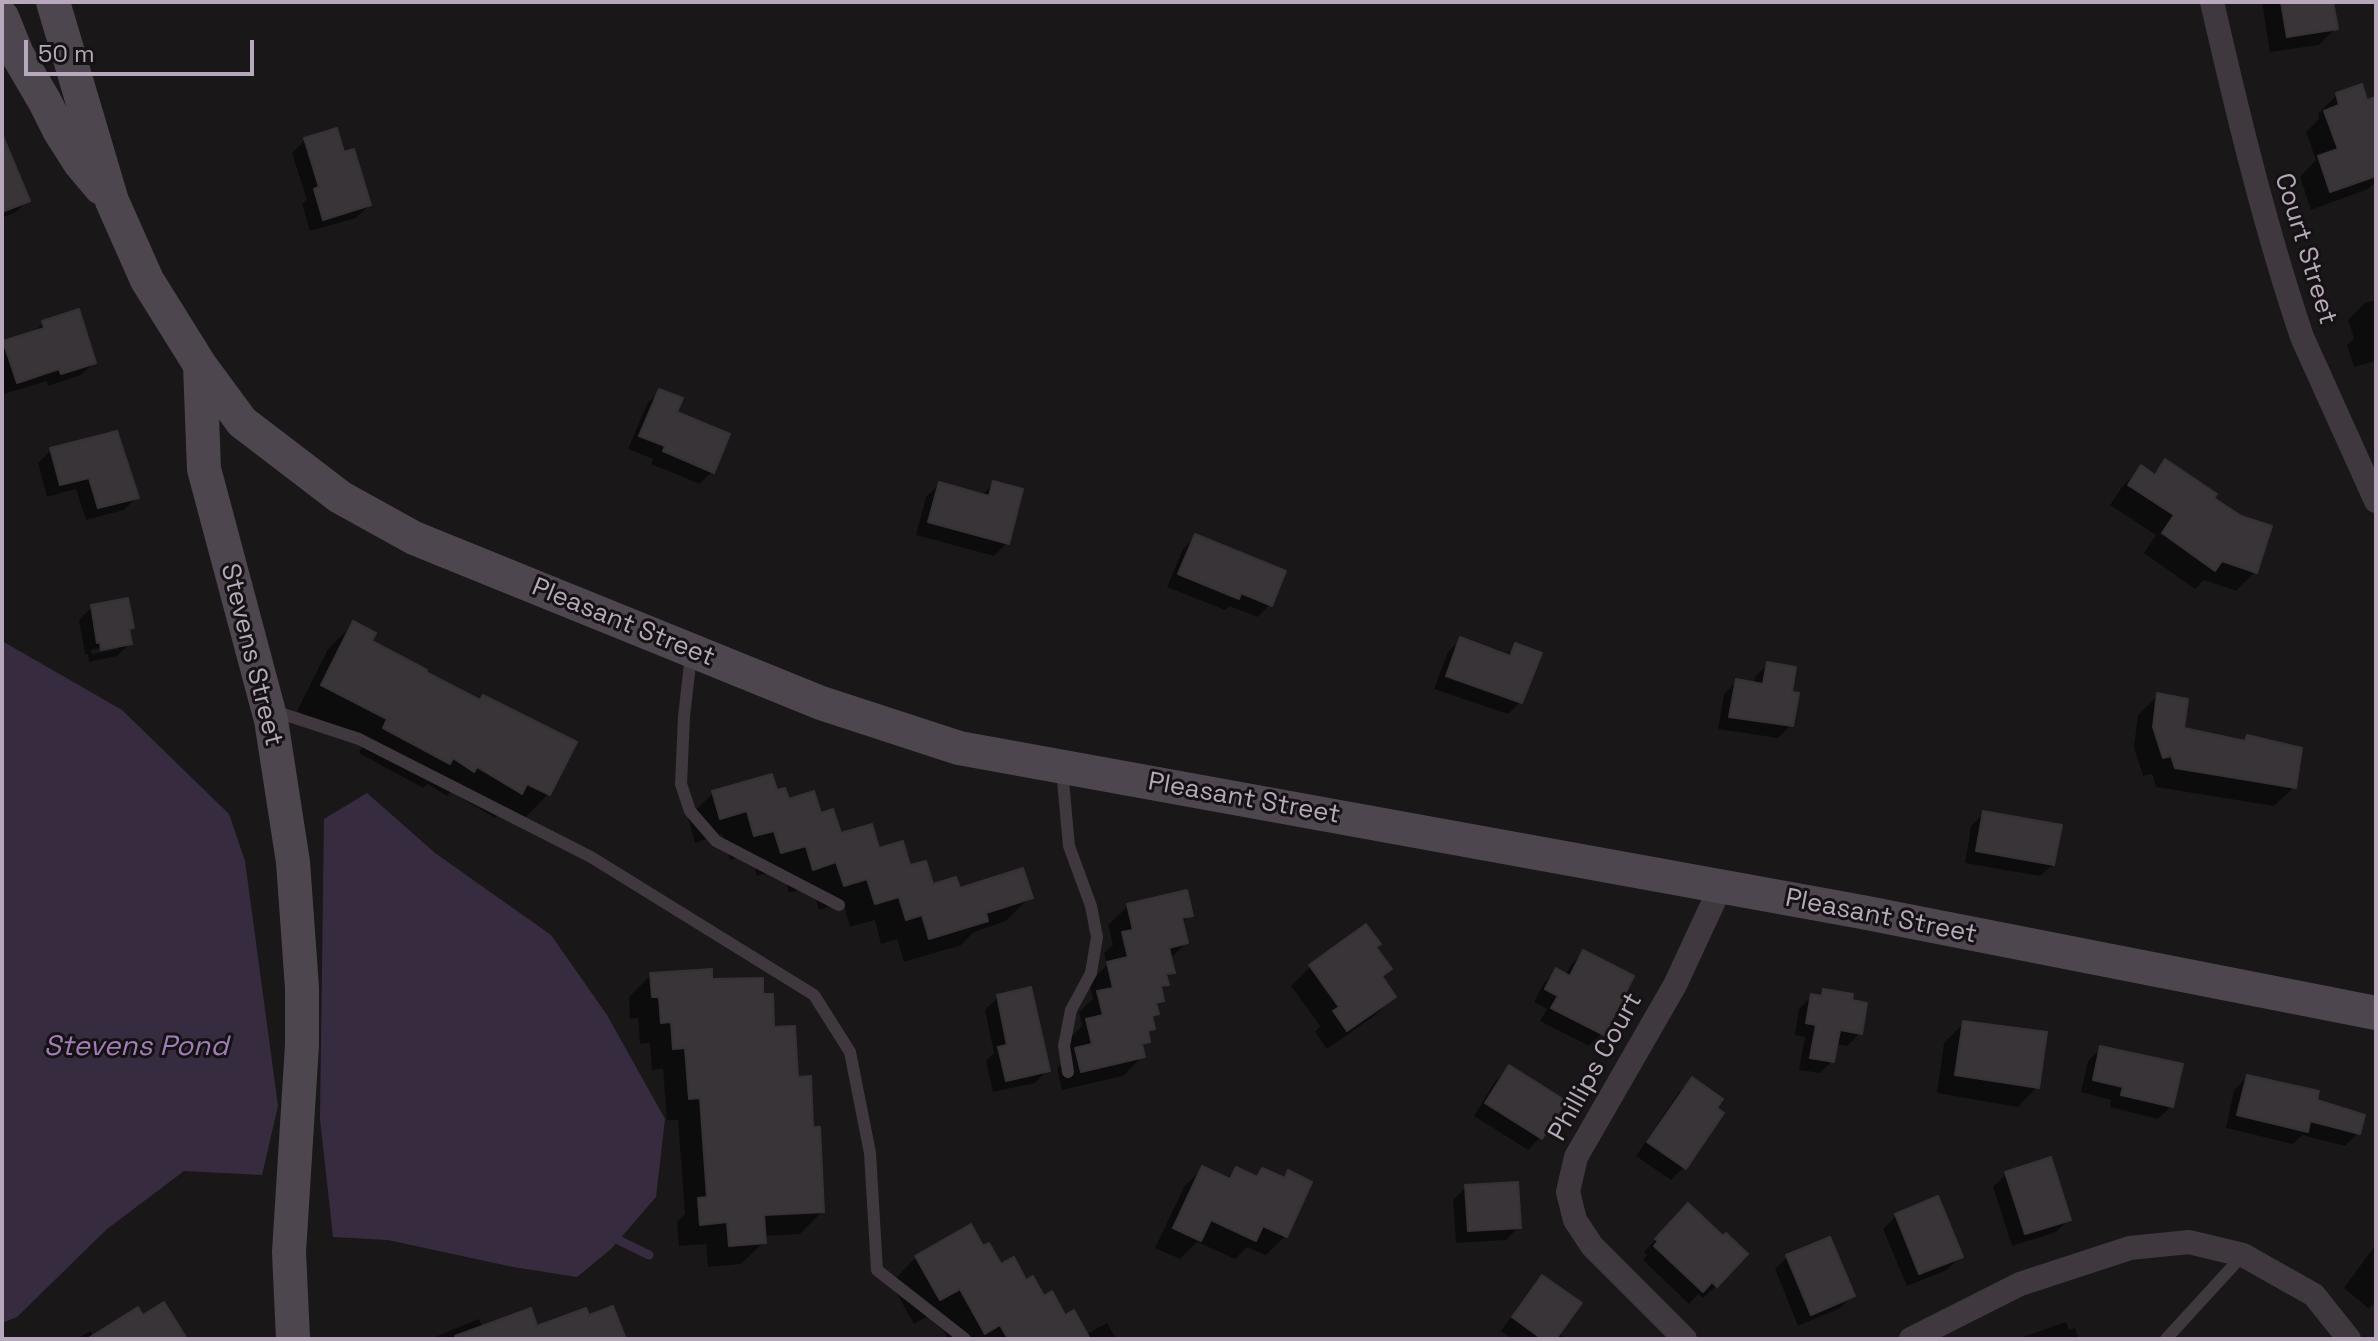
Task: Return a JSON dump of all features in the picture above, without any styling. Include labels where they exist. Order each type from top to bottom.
[{"type":"street","name":"Stevens Street","points":[[53,2],[112,201],[147,280],[200,365],[204,469],[271,720],[293,862],[302,988],[302,1045],[289,1252],[293,1339]]},
{"type":"street","name":"Court Street","points":[[2212,2],[2251,169],[2294,313],[2376,501]]},
{"type":"street","points":[[2,17],[17,54],[59,130],[80,163],[112,201]]},
{"type":"street","name":"Pleasant Street","points":[[200,365],[242,422],[340,497],[414,538],[821,703],[959,748],[1721,886],[2376,1013]]},
{"type":"street","name":"Phillips Court","points":[[1685,1339],[1592,1246],[1575,1220],[1568,1192],[1576,1157],[1675,985],[1721,886]]},
{"type":"street","points":[[1911,1339],[2020,1284],[2130,1248],[2189,1242],[2243,1255],[2314,1295],[2349,1339]]},
{"type":"lane","points":[[692,651],[684,717],[681,784],[690,811],[716,841],[839,905]]},
{"type":"lane","points":[[267,709],[359,739],[591,857],[814,995],[850,1052],[870,1153],[877,1270],[965,1339]]},
{"type":"lane","points":[[1062,766],[1069,846],[1091,906],[1097,937],[1091,973],[1071,1010],[1064,1046],[1068,1072]]},
{"type":"lane","points":[[2166,1339],[2243,1255]]},
{"type":"water","name":"Stevens Pond","points":[[2,641],[122,710],[229,814],[245,861],[278,1106],[262,1175],[184,1171],[107,1229],[17,1317],[2,1323]]},
{"type":"water","points":[[367,793],[435,853],[551,935],[607,1015],[665,1119],[656,1197],[611,1249],[577,1277],[513,1267],[388,1240],[333,1237],[320,1119],[324,819]]},
{"type":"building","points":[[2281,2],[2333,2],[2338,29],[2287,37]]},
{"type":"building","points":[[2362,84],[2367,100],[2376,97],[2376,176],[2330,192],[2318,156],[2338,149],[2324,111],[2339,105],[2336,93]]},
{"type":"building","points":[[337,128],[344,152],[354,149],[371,205],[323,220],[314,189],[319,187],[304,138]]},
{"type":"building","points":[[2,134],[30,201],[2,212]]},
{"type":"building","points":[[79,309],[96,363],[61,374],[59,369],[17,383],[3,341],[44,328],[42,321]]},
{"type":"building","points":[[659,389],[683,398],[677,412],[730,434],[714,473],[663,451],[665,446],[639,436]]},
{"type":"building","points":[[117,431],[139,498],[98,508],[89,478],[60,485],[50,448]]},
{"type":"building","points":[[2165,459],[2217,494],[2214,498],[2241,516],[2272,526],[2257,573],[2222,561],[2215,571],[2162,533],[2174,515],[2128,485],[2141,465],[2155,475]]},
{"type":"building","points":[[993,481],[1023,489],[1009,544],[928,522],[939,482],[989,496]]},
{"type":"building","points":[[1195,534],[1286,571],[1272,606],[1241,593],[1239,599],[1178,574]]},
{"type":"building","points":[[128,598],[134,628],[129,629],[132,644],[101,650],[91,605]]},
{"type":"building","points":[[353,621],[376,633],[372,641],[426,672],[480,700],[483,695],[577,742],[550,795],[527,784],[522,794],[477,767],[474,772],[453,758],[450,764],[383,728],[387,719],[321,685]]},
{"type":"building","points":[[1460,637],[1510,656],[1515,643],[1542,653],[1522,703],[1446,676]]},
{"type":"building","points":[[1767,662],[1796,667],[1792,692],[1799,693],[1793,726],[1729,717],[1736,679],[1763,684]]},
{"type":"building","points":[[2157,693],[2188,699],[2184,728],[2245,741],[2247,735],[2302,748],[2296,788],[2175,768],[2171,756],[2163,758],[2153,727]]},
{"type":"building","points":[[772,774],[777,790],[785,788],[789,799],[814,791],[821,813],[833,809],[841,833],[872,824],[879,848],[903,841],[910,865],[926,861],[933,884],[956,877],[960,888],[1023,868],[1033,898],[986,913],[988,921],[929,939],[922,915],[906,920],[899,897],[875,904],[867,879],[844,886],[836,862],[813,870],[806,846],[781,853],[774,831],[754,836],[747,811],[720,819],[712,791]]},
{"type":"building","points":[[1983,811],[2062,825],[2054,865],[1976,851]]},
{"type":"building","points":[[1187,890],[1193,916],[1182,918],[1188,943],[1169,948],[1175,973],[1166,974],[1169,985],[1161,986],[1164,1001],[1156,1003],[1159,1014],[1152,1016],[1155,1029],[1148,1031],[1150,1042],[1142,1044],[1145,1057],[1081,1072],[1075,1048],[1092,1044],[1086,1019],[1103,1015],[1097,991],[1113,988],[1107,962],[1128,957],[1122,932],[1133,930],[1127,904]]},
{"type":"building","points":[[1366,924],[1381,944],[1376,947],[1392,969],[1382,976],[1396,997],[1347,1031],[1333,1011],[1339,1007],[1309,965]]},
{"type":"building","points":[[1583,950],[1634,976],[1604,1035],[1551,1008],[1558,996],[1545,989],[1556,968],[1570,976]]},
{"type":"building","points":[[712,969],[712,979],[763,978],[763,994],[773,994],[774,1027],[795,1026],[798,1077],[811,1076],[813,1127],[820,1127],[824,1212],[764,1215],[766,1243],[729,1246],[727,1222],[700,1225],[698,1198],[707,1197],[700,1098],[689,1099],[685,1048],[673,1049],[671,1022],[661,1023],[659,997],[652,997],[650,973]]},
{"type":"building","points":[[1031,987],[1050,1071],[1006,1081],[998,1047],[1007,1045],[997,995]]},
{"type":"building","points":[[1823,989],[1853,994],[1852,1000],[1867,1003],[1862,1034],[1840,1030],[1834,1062],[1810,1058],[1816,1025],[1806,1023],[1811,994],[1822,996]]},
{"type":"building","points":[[1963,1021],[2047,1032],[2039,1088],[1955,1075]]},
{"type":"building","points":[[2100,1046],[2183,1064],[2173,1107],[2121,1095],[2123,1087],[2093,1080]]},
{"type":"building","points":[[1509,1065],[1566,1101],[1542,1139],[1485,1103]]},
{"type":"building","points":[[2247,1075],[2319,1091],[2317,1100],[2365,1115],[2360,1134],[2310,1121],[2308,1132],[2237,1115]]},
{"type":"building","points":[[1692,1077],[1723,1099],[1717,1108],[1724,1113],[1686,1169],[1647,1142]]},
{"type":"building","points":[[2051,1157],[2071,1220],[2025,1234],[2005,1172]]},
{"type":"building","points":[[1202,1166],[1230,1179],[1236,1167],[1257,1177],[1262,1168],[1285,1178],[1288,1170],[1312,1182],[1287,1237],[1263,1226],[1256,1241],[1211,1220],[1201,1241],[1173,1228]]},
{"type":"building","points":[[1518,1182],[1521,1228],[1468,1231],[1465,1185]]},
{"type":"building","points":[[1938,1196],[1963,1257],[1919,1274],[1895,1214]]},
{"type":"building","points":[[1688,1203],[1723,1236],[1726,1233],[1748,1254],[1717,1287],[1712,1282],[1703,1292],[1654,1246],[1658,1241],[1655,1239]]},
{"type":"building","points":[[971,1224],[983,1246],[989,1243],[1001,1264],[1014,1257],[1026,1280],[1033,1276],[1044,1296],[1052,1291],[1065,1315],[1074,1310],[1090,1339],[1008,1339],[1000,1325],[985,1334],[960,1289],[940,1300],[915,1256]]},
{"type":"building","points":[[1830,1237],[1855,1296],[1811,1315],[1786,1255]]},
{"type":"building","points":[[1542,1275],[1582,1303],[1556,1339],[1542,1339],[1512,1317]]},
{"type":"building","points":[[164,1302],[187,1339],[87,1339],[138,1307],[143,1315]]},
{"type":"building","points":[[613,1306],[626,1339],[456,1339],[455,1336],[531,1308],[537,1326],[586,1308],[589,1315]]},
{"type":"waterway","points":[[608,1235],[649,1255]]}]
